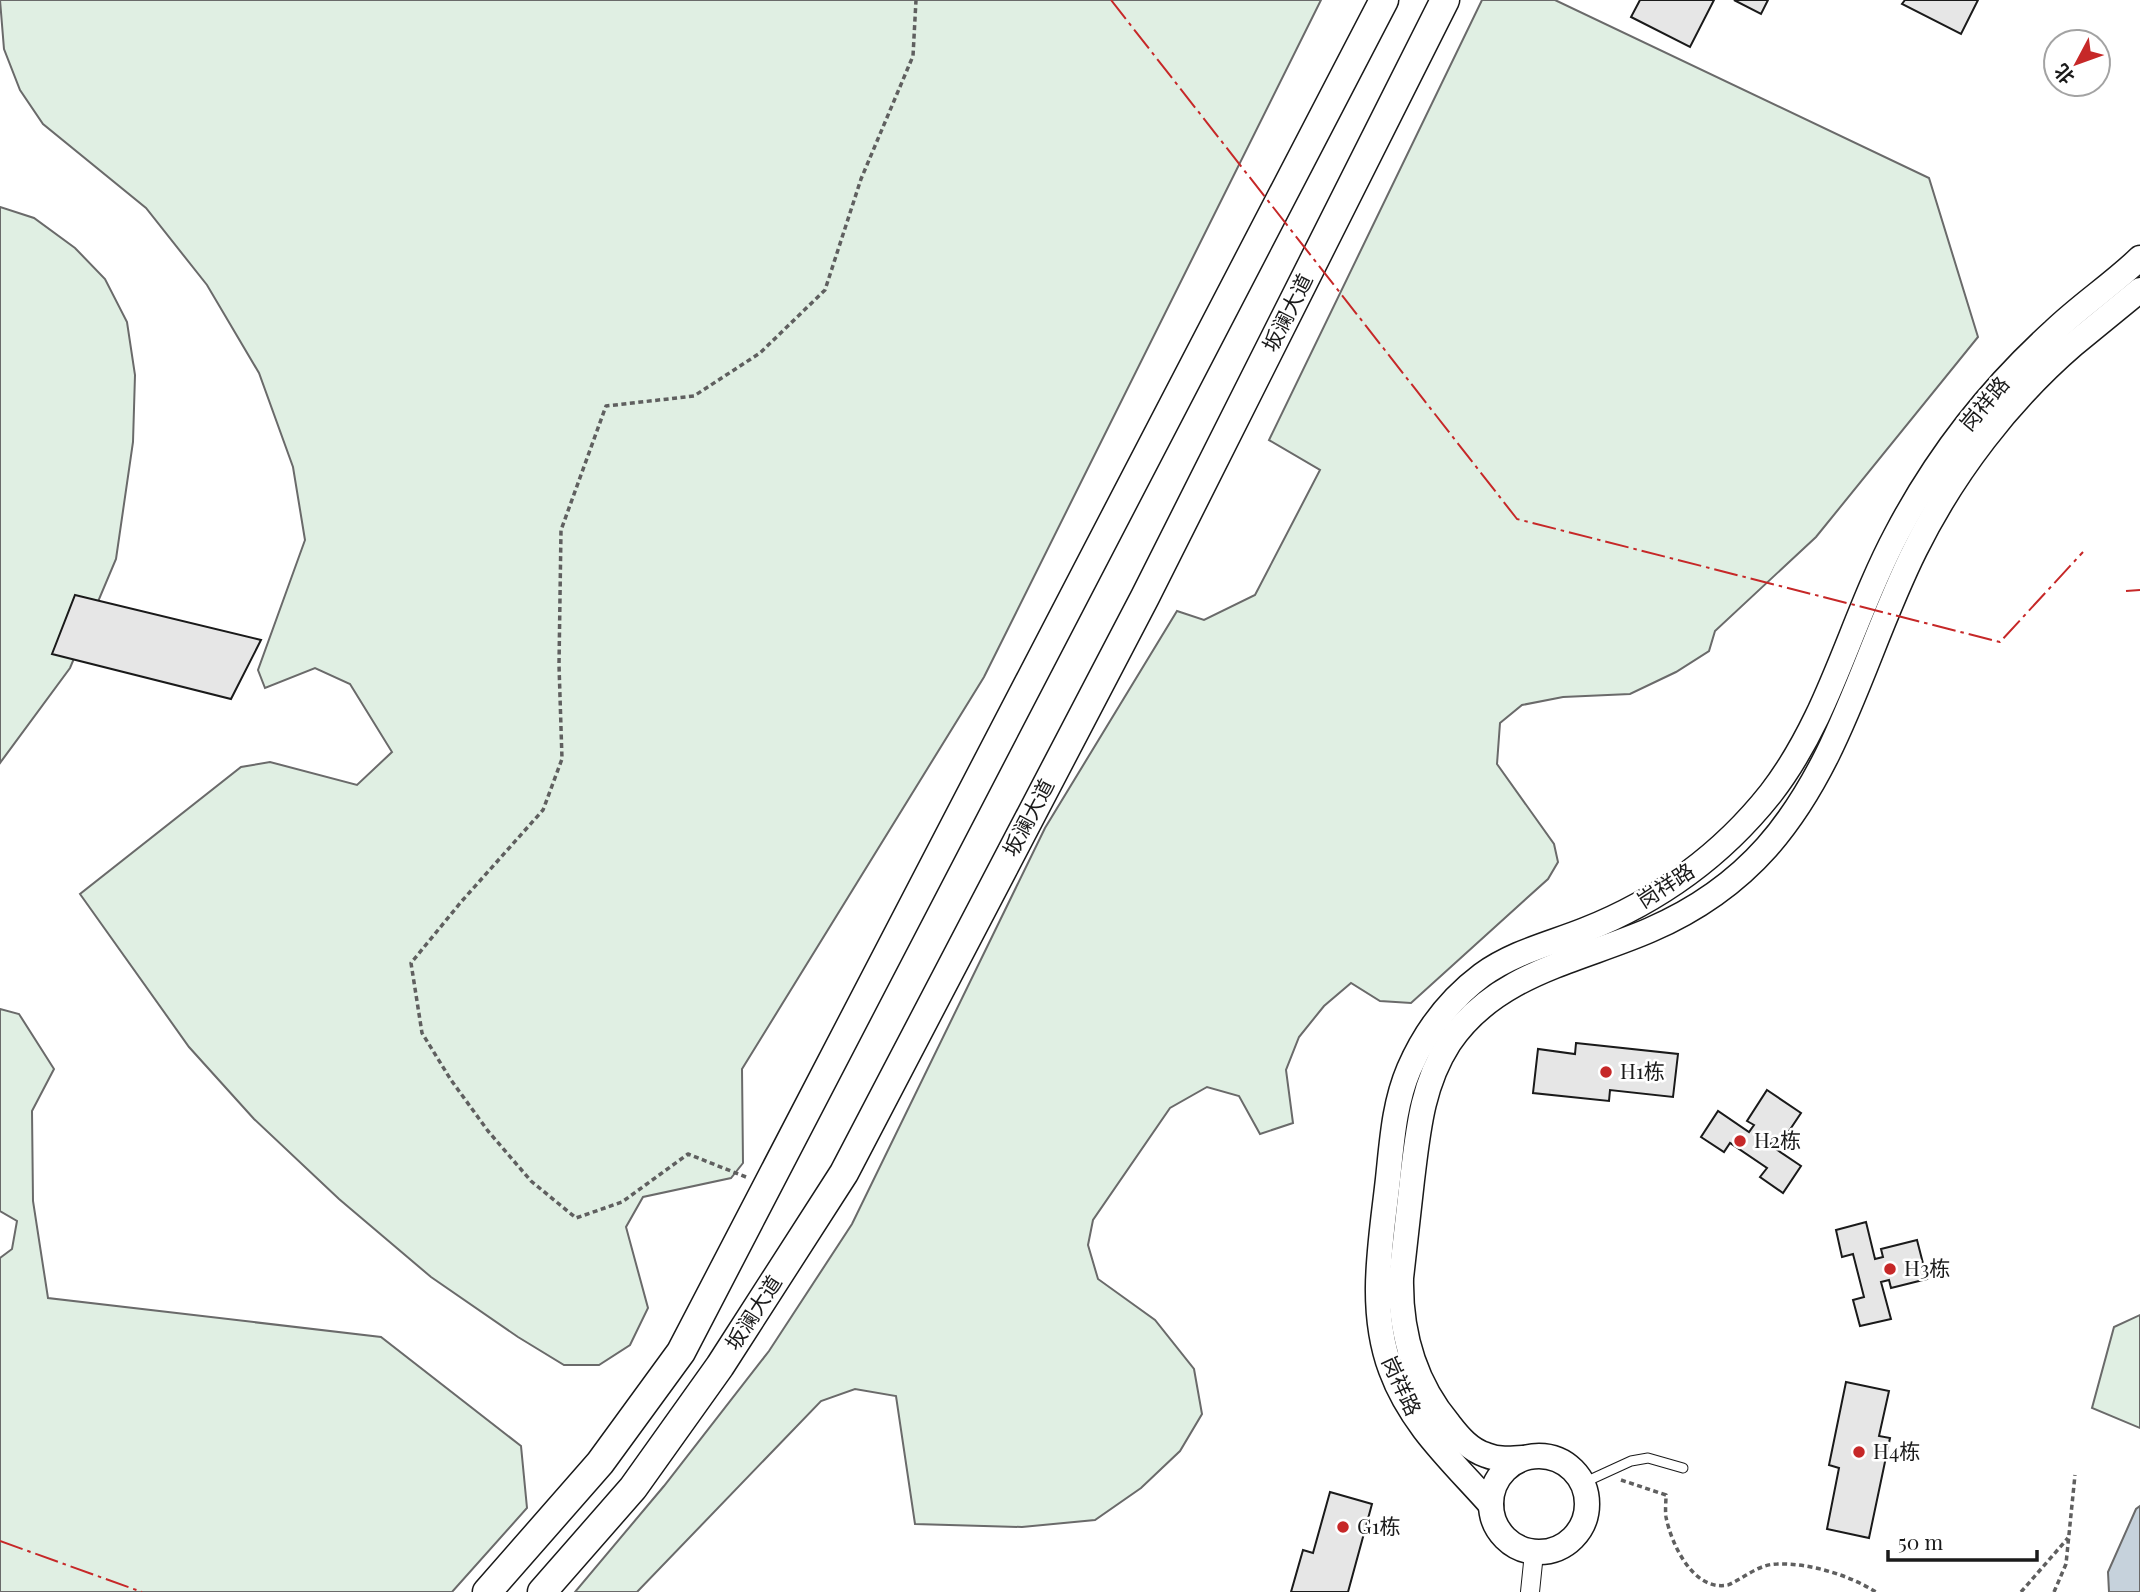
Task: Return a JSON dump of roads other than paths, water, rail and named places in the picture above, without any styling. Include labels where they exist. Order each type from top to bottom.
[{"type":"main road","name":"坂澜大道","points":[[486,1592],[600,1463],[681,1352],[1384,0]]},
{"type":"main road","name":"坂澜大道","points":[[542,1592],[633,1488],[720,1366],[844,1172],[1144,597],[1445,0]]},
{"type":"street","name":"岗祥路","points":[[1491,1505],[1437,1448],[1410,1410],[1390,1368],[1379,1323],[1377,1276],[1395,1120],[1404,1084],[1418,1050],[1445,1009],[1481,976],[1524,951],[1580,932],[1641,904],[1697,867],[1747,821],[1783,777],[1807,739],[1834,682],[1872,584],[1895,536],[1950,446],[2018,364],[2140,258]]},
{"type":"street","name":"岗祥路","points":[[1524,1458],[1504,1459],[1485,1455],[1468,1446],[1441,1416],[1430,1398],[1412,1360],[1406,1340],[1401,1278],[1418,1124],[1426,1092],[1439,1061],[1463,1025],[1495,995],[1534,973],[1674,919],[1723,887],[1766,848],[1790,818],[1815,777],[1856,692],[1894,594],[1916,547],[1962,470],[2001,419],[2035,381],[2073,345],[2140,290]]},
{"type":"street","points":[[1541,1455],[1558,1459],[1572,1469],[1583,1483],[1588,1499],[1586,1517],[1579,1532],[1567,1545],[1551,1552],[1534,1553],[1517,1547],[1503,1537],[1494,1522],[1491,1505],[1493,1490],[1510,1465],[1524,1458],[1541,1455]]},
{"type":"street","points":[[1530,1592],[1534,1553]]},
{"type":"lane","points":[[1583,1483],[1631,1461],[1648,1458],[1683,1468]]},
{"type":"place","name":"H1栋","points":[[1606,1072]]},
{"type":"place","name":"H2栋","points":[[1740,1141]]},
{"type":"place","name":"H3栋","points":[[1890,1269]]},
{"type":"place","name":"H4栋","points":[[1859,1452]]},
{"type":"place","name":"G1栋","points":[[1343,1527]]}]
